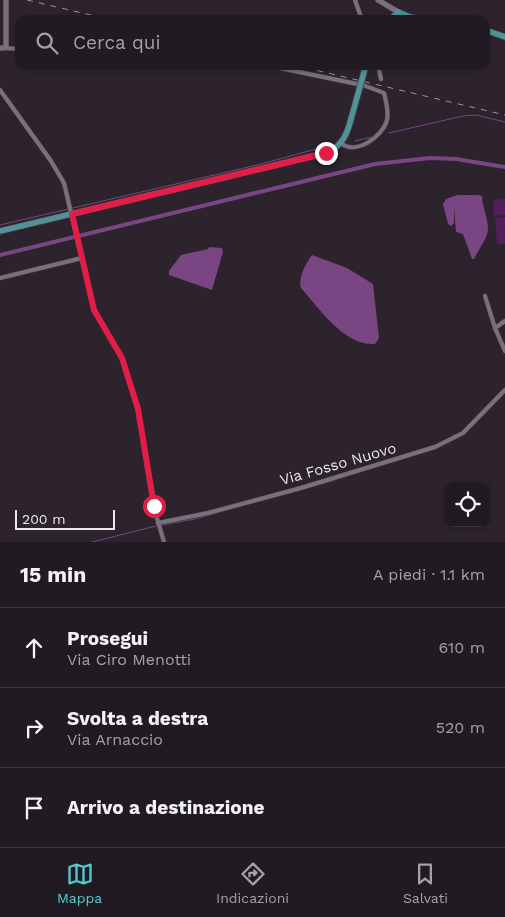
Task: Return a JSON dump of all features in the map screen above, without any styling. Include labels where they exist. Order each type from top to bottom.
[{"type":"main road","points":[[395,15],[400,13],[405,15]]},
{"type":"main road","points":[[490,32],[505,37]]},
{"type":"main road","points":[[0,232],[71,210],[323,154],[341,143],[348,132],[365,70]]},
{"type":"street","points":[[2,48],[6,44],[6,0]]},
{"type":"street","points":[[355,0],[360,15]]},
{"type":"street","points":[[378,0],[400,13]]},
{"type":"street","points":[[389,7],[391,15]]},
{"type":"street","points":[[2,48],[15,49]]},
{"type":"street","points":[[285,70],[357,84]]},
{"type":"street","points":[[379,70],[381,79]]},
{"type":"street","points":[[341,143],[346,147],[371,141],[378,135],[387,119],[385,95],[379,90],[363,85]]},
{"type":"street","points":[[0,90],[58,172],[65,186],[94,310],[122,358],[134,394],[142,427],[148,474],[164,542]]},
{"type":"street","points":[[0,278],[82,258]]},
{"type":"street","points":[[485,296],[495,328],[505,351]]},
{"type":"street","points":[[495,328],[505,320]]},
{"type":"street","name":"Via Fosso Nuovo","points":[[158,523],[208,513],[301,488],[435,447],[463,433],[505,390]]},
{"type":"shaded area","points":[[457,195],[482,196],[488,232],[474,259],[472,259],[463,234],[456,232],[454,208],[454,223],[451,226],[448,224],[443,204],[446,199]]},
{"type":"shaded area","points":[[505,199],[505,215],[494,216],[493,200]]},
{"type":"shaded area","points":[[505,217],[505,244],[497,245],[495,218]]},
{"type":"shaded area","points":[[209,247],[222,248],[223,252],[212,290],[169,275],[169,271],[181,255],[208,249]]},
{"type":"shaded area","points":[[312,255],[347,268],[373,284],[379,338],[375,344],[364,343],[343,333],[301,288],[300,284],[305,266]]},
{"type":"waterway","points":[[389,133],[463,116],[476,115],[505,122]]},
{"type":"waterway","points":[[355,141],[372,137]]},
{"type":"waterway","points":[[0,225],[257,165],[331,145]]},
{"type":"waterway","points":[[0,255],[375,164],[430,158],[456,159],[505,167]]},
{"type":"waterway","points":[[322,484],[335,480]]},
{"type":"waterway","points":[[162,525],[195,519],[233,508]]},
{"type":"waterway","points":[[92,542],[156,526]]},
{"type":"railway","points":[[27,0],[91,15]]},
{"type":"railway","points":[[315,70],[505,115]]},
{"type":"route","points":[[154,506],[138,409],[122,358],[94,310],[72,214],[326,153]]}]
